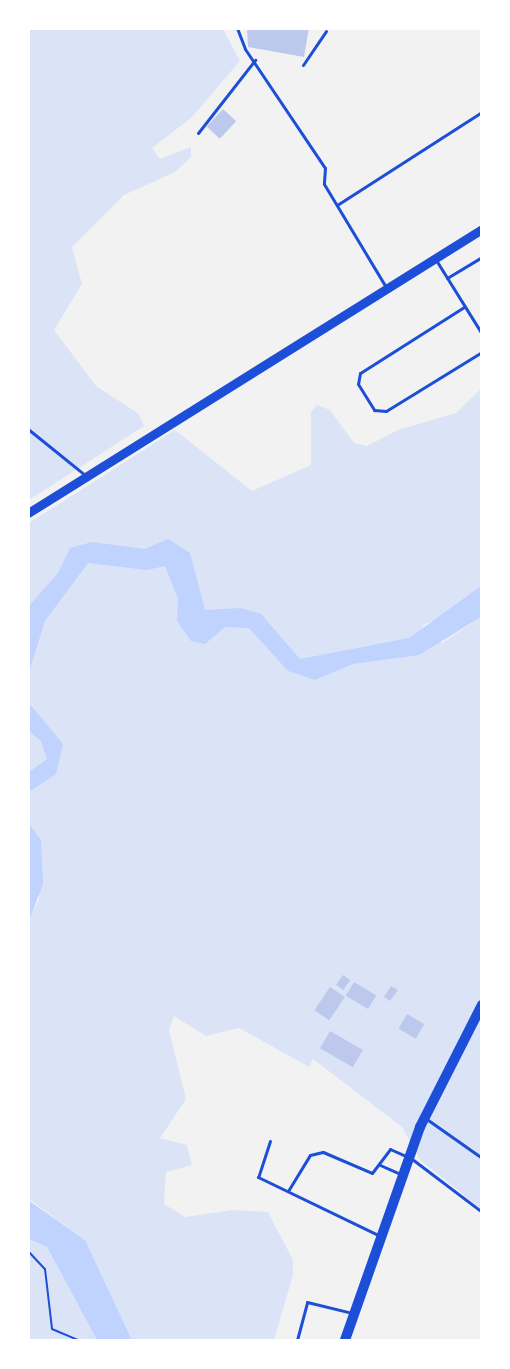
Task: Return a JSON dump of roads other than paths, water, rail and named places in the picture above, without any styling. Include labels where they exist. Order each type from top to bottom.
[{"type":"main road","points":[[28,513],[482,229]]},
{"type":"main road","points":[[345,1341],[408,1156],[424,1117],[482,1005]]},
{"type":"lane","points":[[237,28],[325,168],[324,183],[387,288]]},
{"type":"lane","points":[[303,65],[326,31]]},
{"type":"lane","points":[[198,133],[255,60]]},
{"type":"lane","points":[[337,205],[482,112]]},
{"type":"lane","points":[[447,279],[482,257]]},
{"type":"lane","points":[[435,259],[482,334]]},
{"type":"lane","points":[[464,307],[360,373],[358,384],[374,410],[386,411],[482,352]]},
{"type":"lane","points":[[28,429],[87,477]]},
{"type":"lane","points":[[424,1117],[482,1158]]},
{"type":"lane","points":[[270,1141],[258,1177],[381,1237]]},
{"type":"lane","points":[[288,1191],[309,1155],[323,1152],[372,1173],[390,1149],[408,1156],[482,1212]]},
{"type":"lane","points":[[380,1165],[402,1175]]},
{"type":"lane","points":[[297,1341],[307,1302],[353,1313]]},
{"type":"water","points":[[168,539],[190,553],[205,610],[241,608],[261,614],[300,659],[409,638],[481,586],[481,617],[419,655],[353,664],[315,680],[288,671],[249,628],[225,627],[205,644],[191,641],[177,621],[178,599],[165,566],[147,570],[88,563],[45,621],[29,672],[29,606],[58,573],[70,548],[92,542],[145,549]]},
{"type":"water","points":[[28,702],[63,744],[56,774],[29,792],[29,772],[47,759],[41,741],[29,731]]},
{"type":"water","points":[[29,824],[41,840],[43,884],[29,921]]},
{"type":"water","points":[[28,1200],[85,1240],[132,1340],[97,1340],[47,1247],[29,1239]]}]
